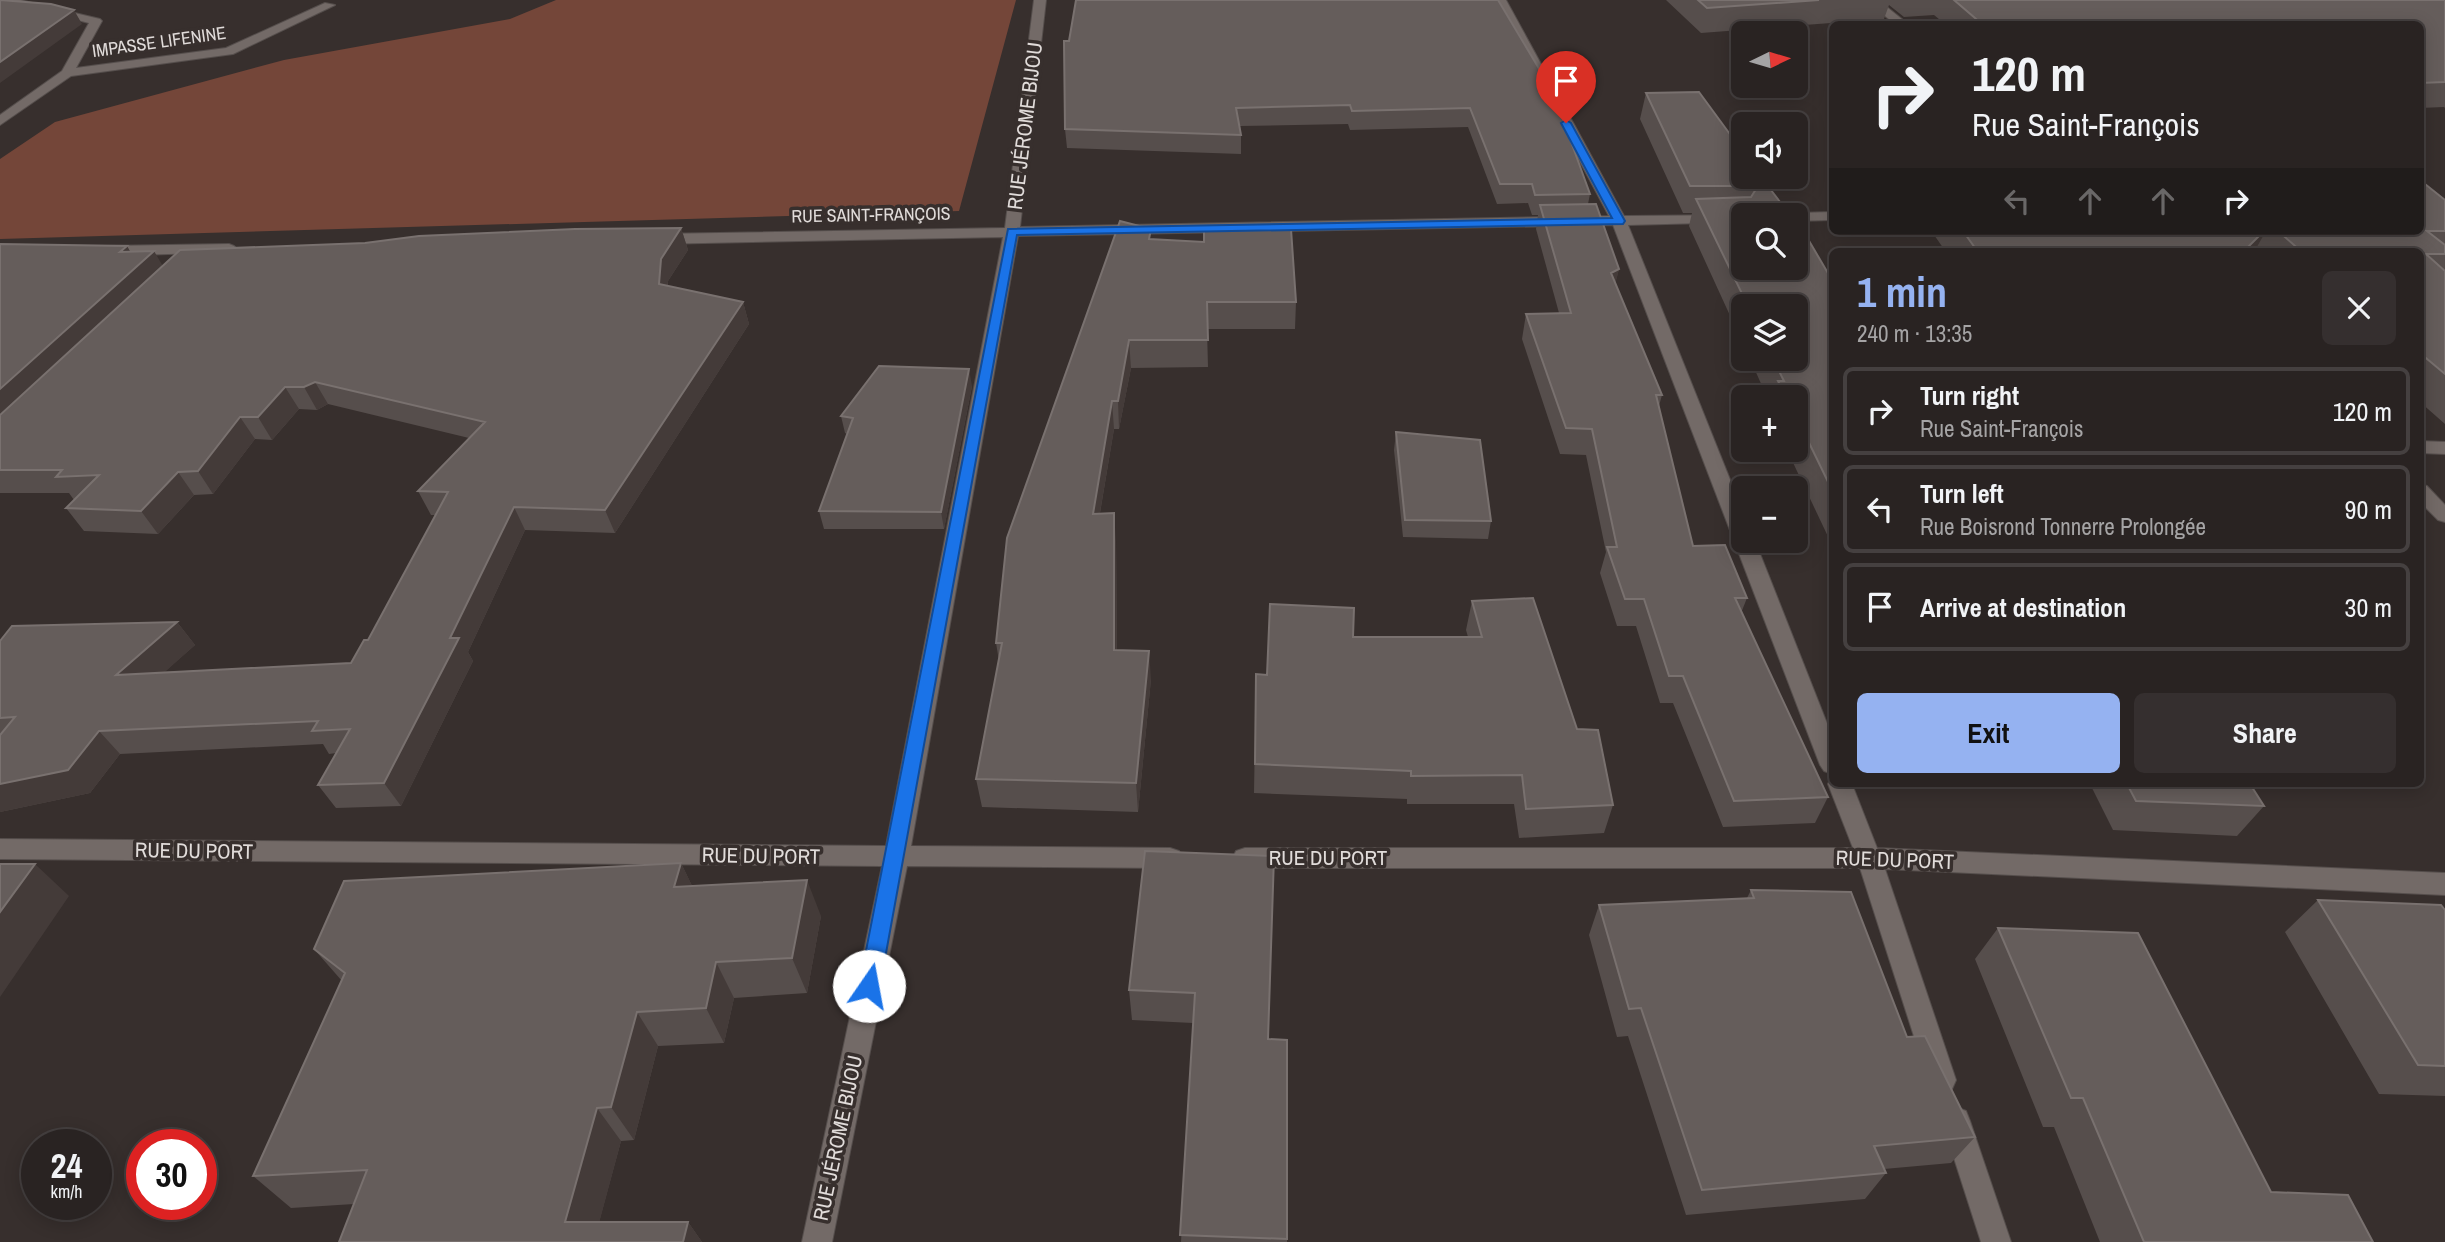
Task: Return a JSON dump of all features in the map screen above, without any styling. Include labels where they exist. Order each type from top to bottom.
[{"type":"street","points":[[5,0],[96,21],[67,73]]},
{"type":"street","name":"RUE JÉROME BIJOU","points":[[817,1242],[896,858],[1012,232],[1040,0]]},
{"type":"street","points":[[1500,0],[1619,221],[1731,506]]},
{"type":"street","points":[[1871,0],[1898,21]]},
{"type":"street","name":"IMPASSE LIFENINE","points":[[0,121],[67,73],[229,51],[329,5]]},
{"type":"street","points":[[1808,217],[1829,216]]},
{"type":"street","name":"RUE SAINT-FRANÇOIS","points":[[637,240],[1731,218]]},
{"type":"street","points":[[82,252],[247,248]]},
{"type":"street","points":[[186,267],[205,249]]},
{"type":"street","points":[[2424,447],[2445,448]]},
{"type":"street","points":[[2424,494],[2445,516]]},
{"type":"street","points":[[1749,553],[1829,757]]},
{"type":"street","points":[[1841,787],[1869,858],[1996,1242]]},
{"type":"street","name":"RUE DU PORT","points":[[0,849],[896,858],[1188,858]]},
{"type":"street","name":"RUE DU PORT","points":[[1215,858],[1869,858],[2445,884]]},
{"type":"shaded area","points":[[556,0],[1016,0],[959,211],[0,239],[0,159],[55,122],[284,60],[510,19]]},
{"type":"building","points":[[0,0],[51,4],[74,10],[0,62]]},
{"type":"building","points":[[1076,0],[1498,0],[1553,92],[1590,194],[1535,195],[1532,184],[1500,184],[1470,108],[1352,111],[1350,105],[1236,108],[1241,135],[1065,129],[1064,41],[1069,41]]},
{"type":"building","points":[[1698,0],[1819,0],[1707,8]]},
{"type":"building","points":[[1954,0],[2445,0],[2445,82],[2424,83],[2424,21],[1978,21]]},
{"type":"building","points":[[1699,92],[1731,136],[1731,186],[1690,186],[1646,93]]},
{"type":"building","points":[[2424,183],[2445,200],[2445,231],[2427,231],[2445,245],[2445,254],[2426,254],[2445,271],[2445,374],[2424,356],[2424,248],[2297,248],[2283,235],[2424,235]]},
{"type":"building","points":[[1756,189],[1770,189],[1781,203],[1731,203],[1731,271],[1696,199],[1751,197]]},
{"type":"building","points":[[1596,204],[1619,269],[1611,273],[1662,395],[1656,395],[1693,546],[1725,545],[1747,598],[1735,598],[1828,797],[1734,801],[1683,676],[1669,676],[1644,599],[1625,599],[1607,547],[1617,547],[1592,429],[1566,428],[1526,314],[1571,313],[1540,205]]},
{"type":"building","points":[[1120,221],[1151,229],[1149,239],[1204,242],[1204,230],[1291,229],[1296,302],[1207,302],[1208,340],[1129,340],[1118,401],[1112,401],[1093,514],[1114,513],[1114,650],[1149,651],[1136,783],[976,779],[1002,643],[996,643],[1007,538]]},
{"type":"building","points":[[681,228],[661,259],[659,284],[743,302],[605,510],[514,507],[450,638],[459,638],[384,783],[318,785],[350,729],[312,731],[318,721],[99,731],[68,770],[0,784],[0,735],[15,717],[0,718],[0,641],[12,626],[177,622],[116,675],[351,663],[364,640],[368,640],[448,492],[418,491],[485,422],[315,382],[304,387],[285,387],[258,417],[240,417],[198,471],[178,472],[141,511],[66,508],[99,475],[56,477],[62,470],[0,470],[0,415],[180,250],[365,243],[419,236],[575,229]]},
{"type":"building","points":[[1966,235],[2260,235],[2247,248],[1975,248]]},
{"type":"building","points":[[1808,239],[1829,275],[1829,484],[1808,441],[1808,385],[1780,385],[1778,381],[1784,381],[1779,371],[1808,371],[1808,294],[1742,294],[1735,280],[1808,280]]},
{"type":"building","points":[[0,244],[127,246],[120,252],[154,251],[0,389]]},
{"type":"building","points":[[879,366],[969,369],[941,512],[819,511],[853,418],[841,416]]},
{"type":"building","points":[[1396,432],[1480,440],[1491,521],[1405,520]]},
{"type":"building","points":[[1533,598],[1577,729],[1598,730],[1613,805],[1526,809],[1522,775],[1411,776],[1411,771],[1255,764],[1256,674],[1267,675],[1270,604],[1354,608],[1353,637],[1482,637],[1472,601]]},
{"type":"building","points":[[2129,787],[2252,787],[2264,806],[2136,801]]},
{"type":"building","points":[[1145,851],[1274,856],[1268,1039],[1287,1040],[1287,1239],[1180,1235],[1195,993],[1129,990]]},
{"type":"building","points":[[681,863],[674,887],[807,880],[792,958],[716,962],[706,1008],[637,1012],[611,1107],[597,1108],[565,1222],[688,1222],[683,1242],[339,1242],[367,1170],[253,1176],[345,973],[314,949],[344,881]]},
{"type":"building","points":[[0,864],[35,864],[0,912]]},
{"type":"building","points":[[1751,890],[1851,892],[1907,1037],[1925,1036],[1975,1137],[1874,1146],[1886,1173],[1702,1190],[1641,1008],[1629,1009],[1599,905],[1754,898]]},
{"type":"building","points":[[2318,900],[2441,905],[2445,910],[2445,1066],[2418,1065]]},
{"type":"building","points":[[1998,928],[2138,933],[2271,1192],[2348,1195],[2373,1242],[2144,1242],[2083,1098],[2071,1098]]},
{"type":"route","points":[[869,986],[896,858],[1012,232],[1619,221],[1566,123]]}]
